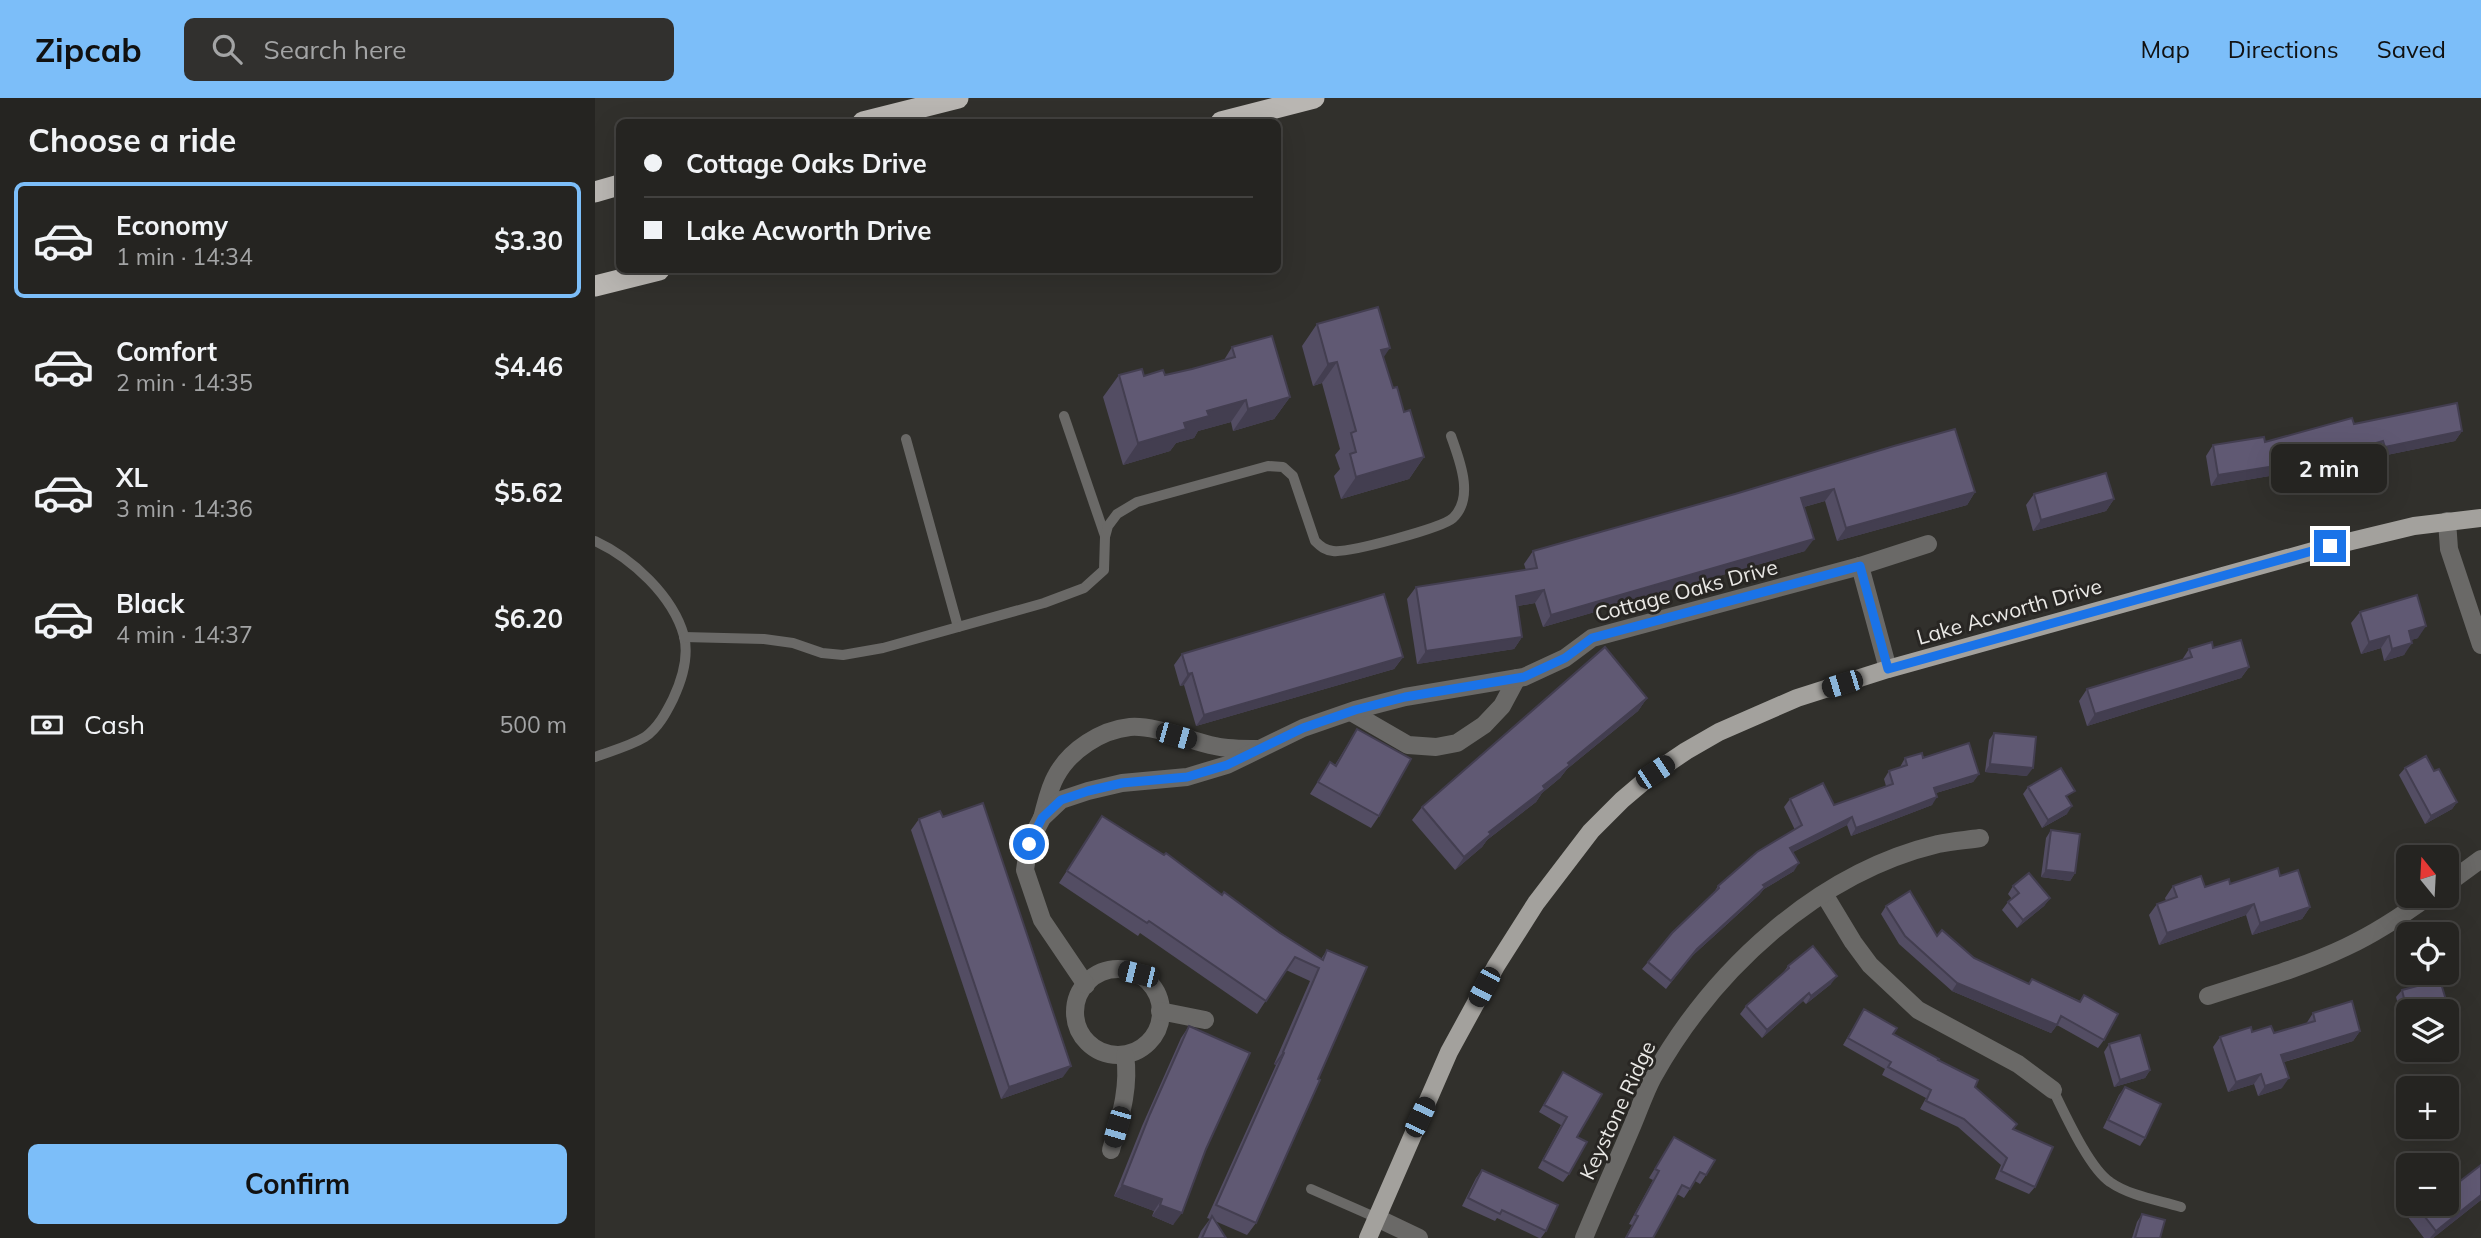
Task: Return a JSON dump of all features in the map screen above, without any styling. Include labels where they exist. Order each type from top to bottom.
[{"type":"highway","points":[[875,119],[958,98]]},
{"type":"highway","points":[[1233,119],[1314,98]]},
{"type":"highway","points":[[595,192],[616,186]]},
{"type":"highway","points":[[595,286],[647,273]]},
{"type":"main road","name":"Lake Acworth Drive","points":[[1368,1238],[1449,1052],[1496,966],[1536,903],[1591,831],[1655,772],[1719,732],[1797,698],[1888,669],[2330,546],[2414,526],[2481,518]]},
{"type":"street","points":[[2447,521],[2449,549],[2481,645]]},
{"type":"street","name":"Cottage Oaks Drive","points":[[1042,818],[1061,800],[1088,791],[1122,783],[1187,777],[1227,765],[1303,728],[1351,712],[1405,697],[1517,678],[1548,667],[1592,638],[1860,566],[1928,544]]},
{"type":"street","points":[[1860,566],[1888,669]]},
{"type":"street","points":[[1351,712],[1408,745],[1436,747],[1457,743],[1484,725],[1502,706],[1517,678]]},
{"type":"street","name":"Cottage Oaks Drive","points":[[1086,985],[1042,920],[1025,870],[1029,844],[1042,818],[1055,777],[1068,760],[1086,744],[1104,733],[1132,727],[1159,731],[1219,747],[1262,750]]},
{"type":"street","name":"Keystone Ridge","points":[[1584,1238],[1652,1079],[1702,1005],[1737,965],[1772,932],[1848,880],[1899,857],[1939,844],[1980,838]]},
{"type":"street","points":[[2459,875],[2481,859]]},
{"type":"street","points":[[1824,894],[1870,965],[1918,1010],[2018,1064],[2053,1090]]},
{"type":"street","points":[[2208,996],[2347,947],[2381,929],[2412,908]]},
{"type":"street","points":[[1119,969],[1138,974],[1157,993],[1160,1011],[1158,1028],[1149,1042],[1125,1055],[1099,1051],[1087,1042],[1077,1024],[1075,1013],[1079,994],[1086,985],[1100,973],[1119,969]]},
{"type":"street","points":[[1160,1011],[1205,1020]]},
{"type":"street","points":[[1111,1150],[1124,1104],[1128,1074],[1125,1055]]},
{"type":"street","points":[[1377,1218],[1419,1238]]},
{"type":"lane","points":[[684,637],[764,639],[793,643],[822,653],[843,655],[883,648],[1044,603],[1084,588],[1104,570],[1105,537],[1064,416]]},
{"type":"lane","points":[[1105,537],[1108,526],[1117,514],[1137,502],[1268,466],[1283,467],[1293,476],[1315,541],[1323,548],[1344,551],[1439,526],[1454,517],[1464,495],[1461,466],[1451,436]]},
{"type":"lane","points":[[906,439],[958,627]]},
{"type":"lane","points":[[595,541],[612,549],[646,576],[672,609],[684,637],[685,659],[681,678],[664,717],[645,736],[595,757]]},
{"type":"lane","points":[[2053,1090],[2087,1152],[2108,1181],[2123,1189],[2181,1207]]},
{"type":"lane","points":[[1311,1189],[1377,1218]]},
{"type":"building","points":[[1378,307],[1390,348],[1381,350],[1393,388],[1397,387],[1404,412],[1410,410],[1424,457],[1356,477],[1350,454],[1356,452],[1351,433],[1356,431],[1337,362],[1328,364],[1317,324]]},
{"type":"building","points":[[1272,336],[1290,397],[1248,409],[1246,400],[1207,411],[1209,416],[1184,423],[1186,429],[1138,443],[1119,375],[1142,369],[1144,376],[1163,370],[1165,375],[1192,369],[1235,357],[1232,347]]},
{"type":"building","points":[[2457,403],[2462,431],[2385,447],[2383,441],[2295,466],[2294,463],[2218,475],[2213,445],[2264,437],[2265,442],[2352,418],[2354,424]]},
{"type":"building","points":[[1955,429],[1975,492],[1846,528],[1834,489],[1801,498],[1814,539],[1551,615],[1544,590],[1516,596],[1522,637],[1426,651],[1416,587],[1537,568],[1533,551]]},
{"type":"building","points":[[2106,473],[2114,499],[2041,520],[2034,494]]},
{"type":"building","points":[[1384,594],[1403,657],[1204,715],[1192,673],[1188,674],[1182,654]]},
{"type":"building","points":[[2417,595],[2426,626],[2409,631],[2412,643],[2392,649],[2389,636],[2369,642],[2360,612]]},
{"type":"building","points":[[2241,640],[2249,667],[2095,714],[2087,689],[2192,657],[2189,649],[2212,642],[2213,648]]},
{"type":"building","points":[[1605,647],[1647,698],[1568,763],[1570,765],[1543,786],[1545,789],[1489,832],[1491,834],[1464,857],[1422,807]]},
{"type":"building","points":[[1357,729],[1411,759],[1379,816],[1318,782],[1330,762],[1336,766]]},
{"type":"building","points":[[1994,733],[2036,737],[2033,768],[1990,764]]},
{"type":"building","points":[[1969,743],[1979,774],[1934,788],[1937,797],[1856,828],[1852,817],[1790,848],[1799,863],[1763,885],[1765,887],[1697,949],[1671,981],[1648,962],[1718,886],[1757,852],[1802,825],[1790,799],[1823,783],[1834,805],[1893,784],[1889,771],[1907,765],[1905,758],[1922,753],[1923,758]]},
{"type":"building","points":[[2426,756],[2434,771],[2439,769],[2457,802],[2431,816],[2405,768]]},
{"type":"building","points":[[2061,768],[2075,791],[2066,796],[2072,806],[2048,820],[2028,787]]},
{"type":"building","points":[[983,803],[1071,1066],[1009,1087],[919,819],[940,811],[943,817]]},
{"type":"building","points":[[1102,816],[1164,855],[1166,853],[1222,895],[1224,892],[1323,960],[1327,950],[1367,967],[1256,1223],[1216,1205],[1319,968],[1295,957],[1266,1001],[1149,921],[1147,923],[1067,871]]},
{"type":"building","points":[[2051,830],[2080,834],[2075,873],[2046,870]]},
{"type":"building","points":[[2278,868],[2280,876],[2298,870],[2310,907],[2260,923],[2254,904],[2167,933],[2157,904],[2177,897],[2173,886],[2201,876],[2205,887],[2229,879],[2230,884]]},
{"type":"building","points":[[2029,873],[2050,898],[2023,920],[2008,902],[2019,893],[2013,886]]},
{"type":"building","points":[[1910,891],[1937,936],[1942,930],[1974,958],[2029,984],[2032,979],[2080,1002],[2084,995],[2118,1014],[2104,1040],[2061,1016],[2057,1025],[1957,983],[1905,936],[1886,906]]},
{"type":"building","points":[[1813,946],[1837,976],[1811,996],[1809,993],[1767,1030],[1746,1006]]},
{"type":"building","points":[[2421,985],[2442,985],[2446,999],[2404,999],[2402,990]]},
{"type":"building","points":[[2352,1001],[2360,1031],[2281,1055],[2289,1078],[2265,1086],[2261,1074],[2236,1082],[2220,1037],[2251,1027],[2252,1032],[2271,1026],[2274,1033],[2315,1021],[2313,1013]]},
{"type":"building","points":[[1864,1009],[1897,1028],[1893,1034],[1978,1080],[1975,1087],[2017,1124],[2013,1129],[2053,1147],[2035,1187],[2001,1171],[2007,1158],[1964,1119],[1926,1101],[1931,1090],[1888,1067],[1891,1062],[1848,1038]]},
{"type":"building","points":[[1189,1026],[1250,1053],[1206,1149],[1182,1213],[1160,1205],[1162,1199],[1122,1185]]},
{"type":"building","points":[[2140,1035],[2150,1070],[2120,1080],[2109,1044]]},
{"type":"building","points":[[1563,1072],[1602,1094],[1577,1137],[1587,1142],[1569,1174],[1543,1160],[1567,1117],[1544,1105]]},
{"type":"building","points":[[2125,1087],[2161,1104],[2145,1138],[2108,1120]]},
{"type":"building","points":[[1674,1137],[1715,1160],[1706,1175],[1700,1172],[1690,1189],[1682,1185],[1653,1238],[1626,1238],[1659,1171],[1655,1169]]},
{"type":"building","points":[[2481,1165],[2481,1195],[2459,1213],[2459,1182]]},
{"type":"building","points":[[1482,1170],[1558,1205],[1546,1231],[1502,1210],[1500,1214],[1468,1198]]},
{"type":"building","points":[[2142,1214],[2165,1220],[2160,1238],[2135,1238]]},
{"type":"building","points":[[1212,1216],[1226,1238],[1202,1238]]},
{"type":"building","points":[[2424,1216],[2455,1216],[2436,1231]]},
{"type":"route","points":[[1029,844],[1042,818],[1061,800],[1122,783],[1187,777],[1227,765],[1303,728],[1355,710],[1405,697],[1524,677],[1565,658],[1592,638],[1860,566],[1888,669],[2330,546]]}]
